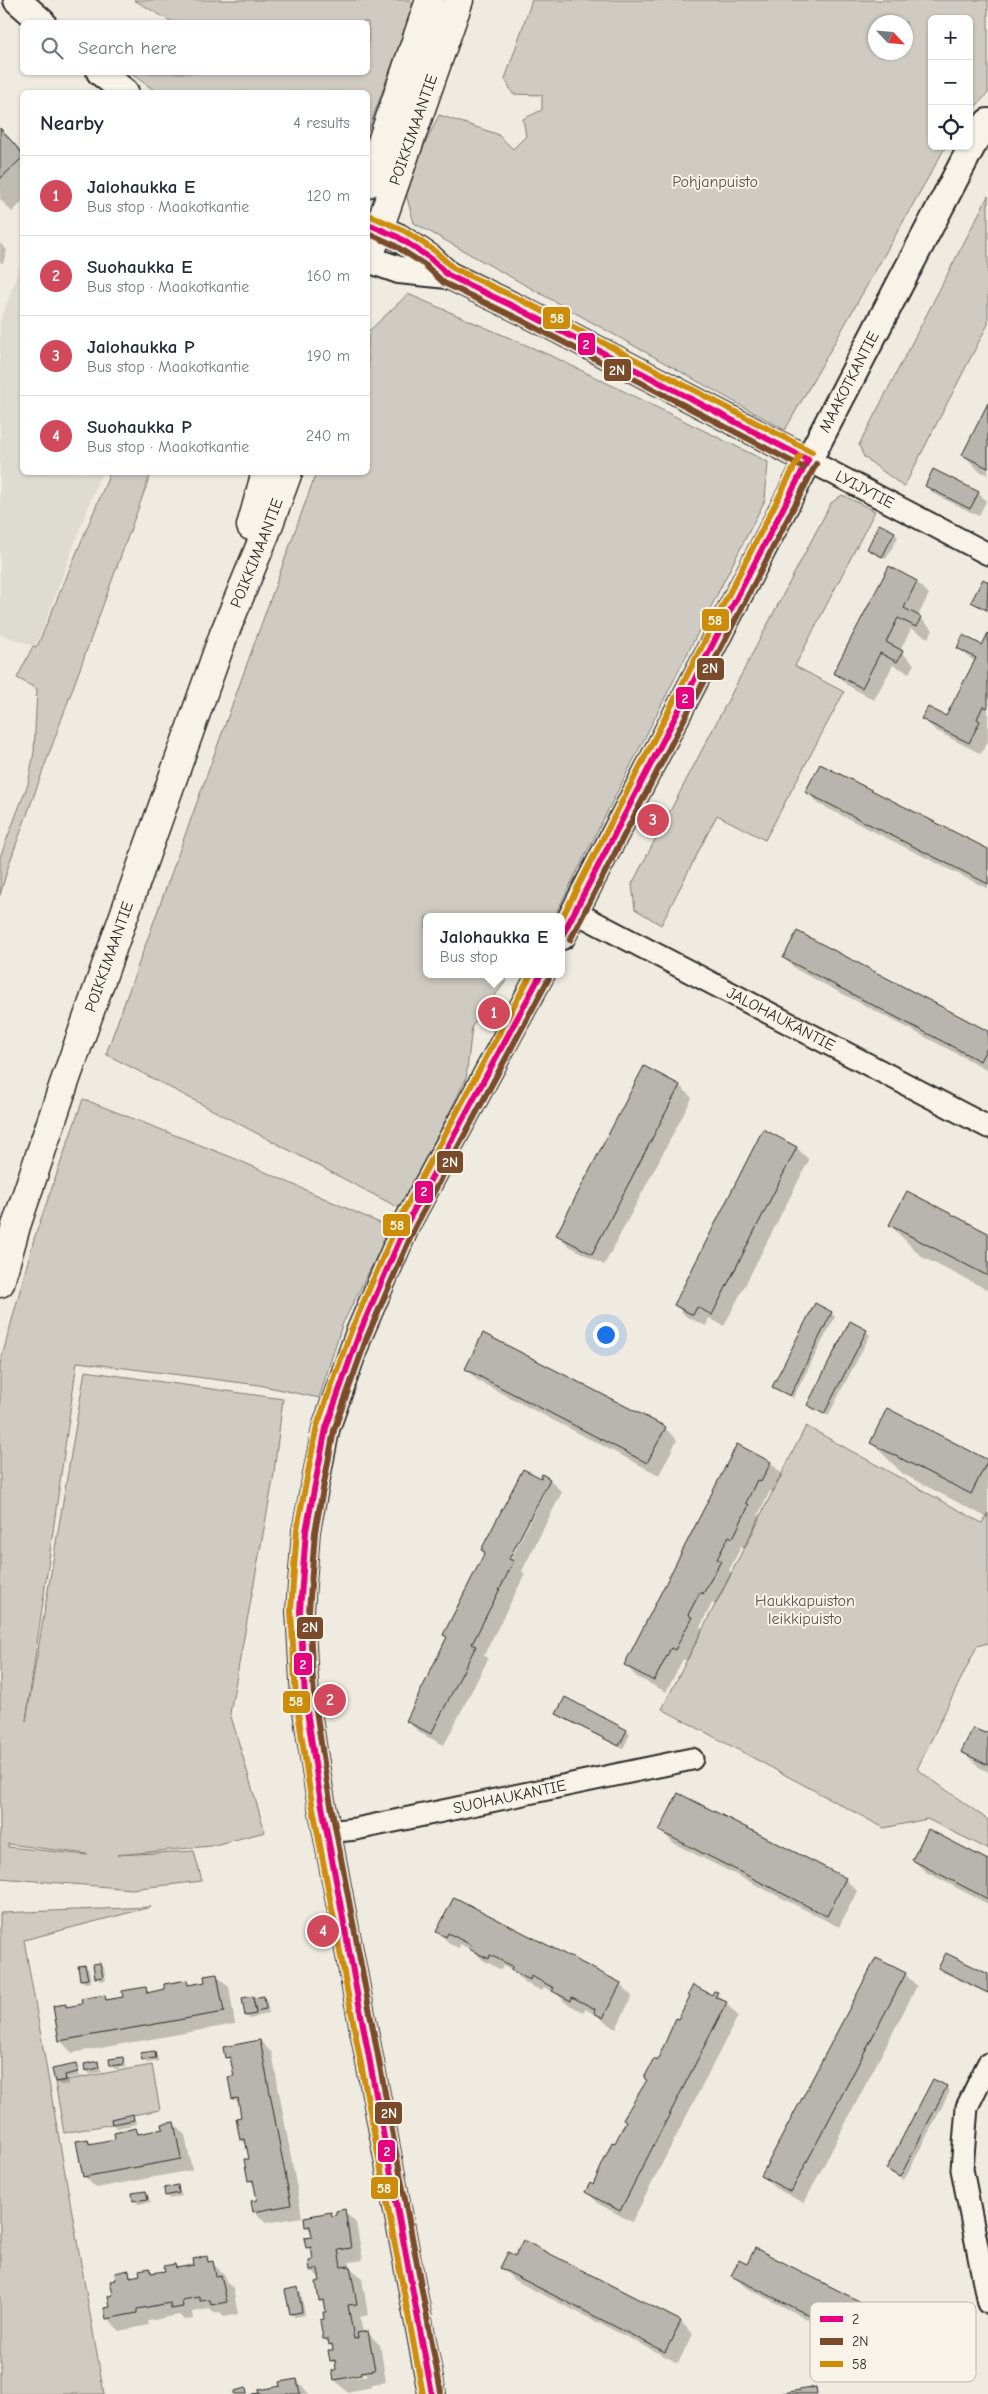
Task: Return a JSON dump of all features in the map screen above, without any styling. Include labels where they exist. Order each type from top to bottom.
[{"type":"main road","name":"POIKKIMAANTIE","points":[[370,177],[430,0]]},
{"type":"main road","name":"POIKKIMAANTIE","points":[[370,247],[373,227],[459,0]]},
{"type":"main road","name":"POIKKIMAANTIE","points":[[224,634],[265,475]]},
{"type":"main road","name":"POIKKIMAANTIE","points":[[0,1282],[16,1226],[64,1084],[224,634],[266,532],[287,475]]},
{"type":"street","points":[[17,0],[40,20]]},
{"type":"street","points":[[104,75],[122,90]]},
{"type":"street","name":"MAAKOTKANTIE","points":[[565,930],[972,146],[988,122]]},
{"type":"street","name":"LYIJYTIE","points":[[373,227],[398,237],[430,258],[448,275],[525,312],[988,554]]},
{"type":"street","name":"LYIJYTIE","points":[[370,261],[399,270],[448,275]]},
{"type":"street","name":"JALOHAUKANTIE","points":[[575,912],[988,1127]]},
{"type":"street","points":[[432,2394],[327,1832],[305,1698],[300,1611],[306,1530],[326,1428],[359,1334],[406,1223],[539,978]]},
{"type":"street","name":"SUOHAUKANTIE","points":[[327,1832],[356,1829],[692,1759]]},
{"type":"street","points":[[988,2064],[967,2107],[962,2169],[988,2303]]},
{"type":"shaded area","points":[[20,267],[20,475],[100,475],[36,647],[0,634],[0,322]]},
{"type":"green space","points":[[134,0],[410,0],[413,7],[370,125],[370,90],[154,90],[133,75],[370,75],[370,20],[169,20]]},
{"type":"green space","name":"Pohjanpuisto","points":[[532,0],[988,0],[988,93],[973,110],[973,15],[928,15],[928,150],[944,150],[785,430],[414,223],[404,187],[439,115],[497,134],[513,149],[526,136],[523,119],[542,110],[542,95],[513,94],[505,79]]},
{"type":"green space","points":[[988,196],[988,324],[904,487],[864,457],[859,445]]},
{"type":"green space","points":[[408,294],[556,358],[768,462],[765,500],[556,913],[423,913],[423,978],[508,978],[472,1026],[466,1079],[401,1209],[106,1054],[315,475],[370,475],[370,330]]},
{"type":"green space","points":[[109,475],[150,475],[9,864],[0,895],[0,857],[28,784],[34,752],[37,689],[17,678],[33,646],[37,647]]},
{"type":"green space","points":[[842,495],[875,511],[795,666],[844,692],[765,840],[717,815],[661,925],[635,909],[632,884],[831,503]]},
{"type":"green space","points":[[83,1099],[236,1159],[391,1228],[342,1325],[319,1398],[259,1385],[77,1362],[26,1721],[85,1371],[283,1399],[273,1480],[230,1713],[265,1832],[211,1846],[117,1855],[194,1851],[202,1881],[132,1889],[0,1878],[0,1364],[34,1239]],"holes":[[[8,1844],[87,1854],[8,1847]]]},
{"type":"green space","name":"Haukkapuiston leikkipuisto","points":[[806,1426],[982,1523],[988,1513],[988,1643],[977,1646],[917,1769],[988,1820],[988,1849],[927,1819],[884,1828],[662,1709]]},
{"type":"green space","points":[[151,1907],[24,1940],[104,2394],[0,2394],[0,1913]]},
{"type":"green space","points":[[152,2065],[160,2110],[111,2119],[112,2124],[64,2133],[55,2082]]},
{"type":"building","points":[[0,128],[20,151],[20,160],[0,179]]},
{"type":"building","points":[[988,403],[988,468],[962,455]]},
{"type":"building","points":[[933,469],[979,492],[970,509],[925,486]]},
{"type":"building","points":[[879,524],[895,532],[882,557],[867,549]]},
{"type":"building","points":[[889,566],[917,581],[904,608],[921,617],[916,627],[898,618],[886,642],[903,651],[897,662],[880,653],[862,688],[833,673]]},
{"type":"building","points":[[983,579],[988,582],[987,610],[971,602]]},
{"type":"building","points":[[988,633],[988,706],[987,708],[983,706],[977,719],[980,721],[969,743],[921,719],[928,707],[946,716],[976,658],[957,648],[963,635],[982,645]]},
{"type":"building","points":[[820,764],[988,849],[988,884],[805,792]]},
{"type":"building","points":[[797,931],[988,1031],[988,1046],[980,1061],[783,958]]},
{"type":"building","points":[[644,1066],[680,1085],[592,1254],[556,1235]]},
{"type":"building","points":[[763,1129],[797,1147],[712,1315],[697,1307],[693,1315],[674,1305]]},
{"type":"building","points":[[907,1191],[988,1233],[988,1276],[889,1225]]},
{"type":"building","points":[[815,1303],[832,1312],[790,1396],[772,1387]]},
{"type":"building","points":[[850,1321],[867,1330],[824,1414],[807,1405]]},
{"type":"building","points":[[483,1333],[666,1427],[647,1463],[465,1369]]},
{"type":"building","points":[[887,1408],[988,1460],[971,1494],[870,1443]]},
{"type":"building","points":[[737,1444],[771,1462],[761,1482],[757,1480],[746,1503],[749,1505],[733,1538],[729,1536],[717,1559],[721,1561],[703,1594],[700,1592],[688,1615],[692,1617],[675,1650],[671,1648],[654,1681],[624,1665]]},
{"type":"building","points":[[523,1469],[541,1478],[542,1474],[550,1479],[509,1559],[514,1561],[472,1644],[476,1646],[431,1734],[406,1721],[447,1637],[443,1635],[485,1552],[481,1550]]},
{"type":"building","points":[[565,1697],[627,1730],[619,1746],[556,1714]]},
{"type":"building","points":[[973,1728],[985,1733],[988,1731],[988,1765],[961,1752]]},
{"type":"building","points":[[678,1793],[846,1878],[827,1916],[659,1831]]},
{"type":"building","points":[[928,1829],[988,1860],[988,1899],[912,1860]]},
{"type":"building","points":[[454,1897],[621,1983],[603,2018],[594,2013],[595,2009],[572,1997],[571,2001],[552,1991],[554,1988],[531,1976],[530,1980],[511,1970],[512,1966],[490,1955],[489,1959],[469,1949],[471,1945],[448,1933],[446,1937],[436,1932]]},
{"type":"building","points":[[946,1953],[988,1974],[988,1993],[938,1968]]},
{"type":"building","points":[[876,1958],[906,1973],[791,2192],[761,2176]]},
{"type":"building","points":[[100,1963],[103,1977],[95,1978],[93,1964]]},
{"type":"building","points":[[85,1965],[88,1979],[80,1980],[78,1966]]},
{"type":"building","points":[[217,1974],[224,2012],[59,2041],[53,2006],[66,2004],[66,2007],[82,2004],[81,1999],[105,1995],[106,2000],[123,1997],[122,1991],[146,1987],[147,1993],[164,1989],[164,1984],[187,1980],[188,1985],[205,1982],[204,1976]]},
{"type":"building","points":[[693,1985],[712,1995],[714,1991],[718,1992],[715,1997],[727,2002],[620,2211],[585,2192],[590,2183],[593,2185],[612,2142],[615,2143],[626,2121],[623,2119],[647,2080],[644,2078],[654,2059],[657,2061],[676,2018],[678,2019],[690,1996],[688,1995]]},
{"type":"building","points":[[253,1996],[256,2014],[245,2016],[242,1998]]},
{"type":"building","points":[[264,1996],[266,2009],[256,2011],[253,1998]]},
{"type":"building","points":[[260,2040],[291,2205],[253,2212],[251,2201],[257,2200],[253,2180],[248,2181],[244,2159],[249,2159],[245,2139],[240,2140],[236,2118],[241,2117],[238,2098],[232,2099],[228,2077],[234,2076],[230,2057],[225,2058],[223,2047]]},
{"type":"building","points":[[155,2051],[156,2058],[142,2060],[140,2053]]},
{"type":"building","points":[[123,2057],[124,2064],[110,2066],[109,2059]]},
{"type":"building","points":[[98,2061],[99,2068],[85,2071],[84,2064]]},
{"type":"building","points":[[76,2064],[78,2072],[65,2075],[66,2080],[55,2082],[52,2069]]},
{"type":"building","points":[[933,2079],[947,2086],[900,2177],[886,2169]]},
{"type":"building","points":[[133,2114],[134,2120],[112,2124],[111,2119]]},
{"type":"building","points":[[174,2122],[181,2159],[83,2177],[76,2141],[88,2139],[89,2144],[115,2139],[114,2133],[136,2128],[138,2134],[163,2129],[162,2124]]},
{"type":"building","points":[[178,2185],[179,2193],[165,2196],[164,2188]]},
{"type":"building","points":[[146,2191],[148,2199],[133,2201],[132,2193]]},
{"type":"building","points":[[345,2209],[351,2248],[338,2250],[341,2267],[350,2266],[357,2304],[348,2305],[354,2339],[358,2338],[357,2333],[368,2331],[375,2370],[360,2372],[361,2375],[334,2380],[332,2370],[336,2370],[335,2360],[330,2361],[328,2350],[333,2350],[332,2344],[329,2345],[328,2339],[323,2339],[320,2320],[324,2319],[323,2312],[326,2312],[324,2300],[319,2301],[316,2282],[320,2281],[318,2269],[310,2271],[309,2261],[313,2260],[311,2247],[306,2248],[304,2238],[312,2237],[310,2226],[305,2227],[304,2217],[331,2212],[332,2216],[336,2215],[336,2211]]},
{"type":"building","points":[[523,2240],[681,2321],[665,2352],[500,2268],[508,2252],[515,2256]]},
{"type":"building","points":[[755,2248],[861,2302],[810,2302],[810,2316],[731,2276],[739,2260],[747,2264]]},
{"type":"building","points":[[207,2256],[208,2262],[213,2261],[216,2276],[221,2275],[227,2302],[211,2305],[210,2300],[200,2301],[200,2297],[182,2300],[183,2307],[171,2309],[170,2303],[137,2309],[137,2313],[106,2319],[104,2308],[110,2307],[108,2296],[113,2295],[110,2281],[116,2280],[115,2273],[129,2270],[130,2277],[140,2275],[139,2270],[150,2268],[151,2273],[165,2271],[164,2266],[175,2264],[176,2268],[194,2265],[193,2259]]},
{"type":"building","points":[[298,2287],[302,2312],[290,2314],[285,2290]]},
{"type":"building","points":[[297,2379],[300,2394],[252,2394],[259,2393],[258,2390],[280,2386],[279,2382]]},
{"type":"building","points":[[816,2387],[817,2394],[778,2394]]},
{"type":"building","points":[[246,2388],[247,2394],[234,2394],[234,2391]]},
{"type":"transit line","name":"58","points":[[371,216],[403,230],[435,251],[453,268],[529,304],[812,452]]},
{"type":"transit line","name":"2","points":[[370,225],[398,237],[430,258],[448,275],[525,312],[808,460]]},
{"type":"transit line","name":"2N","points":[[370,234],[394,245],[425,265],[444,283],[521,320],[804,468]]},
{"type":"transit line","name":"58","points":[[565,913],[800,456]]},
{"type":"transit line","name":"2","points":[[565,930],[808,460]]},
{"type":"transit line","name":"2N","points":[[570,940],[816,464]]},
{"type":"transit line","name":"58","points":[[423,2394],[310,1792],[296,1699],[291,1610],[297,1529],[317,1426],[351,1331],[399,1220],[529,978]]},
{"type":"transit line","name":"2","points":[[432,2394],[319,1790],[305,1698],[300,1611],[306,1531],[326,1428],[359,1334],[407,1223],[539,978]]},
{"type":"transit line","name":"2N","points":[[441,2392],[328,1789],[314,1697],[309,1611],[315,1532],[334,1430],[367,1337],[415,1227],[549,978]]},
{"type":"place","name":"Jalohaukka P","points":[[653,820]]},
{"type":"place","name":"Jalohaukka E","points":[[494,1013]]},
{"type":"place","name":"Suohaukka E","points":[[330,1700]]},
{"type":"place","name":"Suohaukka P","points":[[323,1931]]}]
